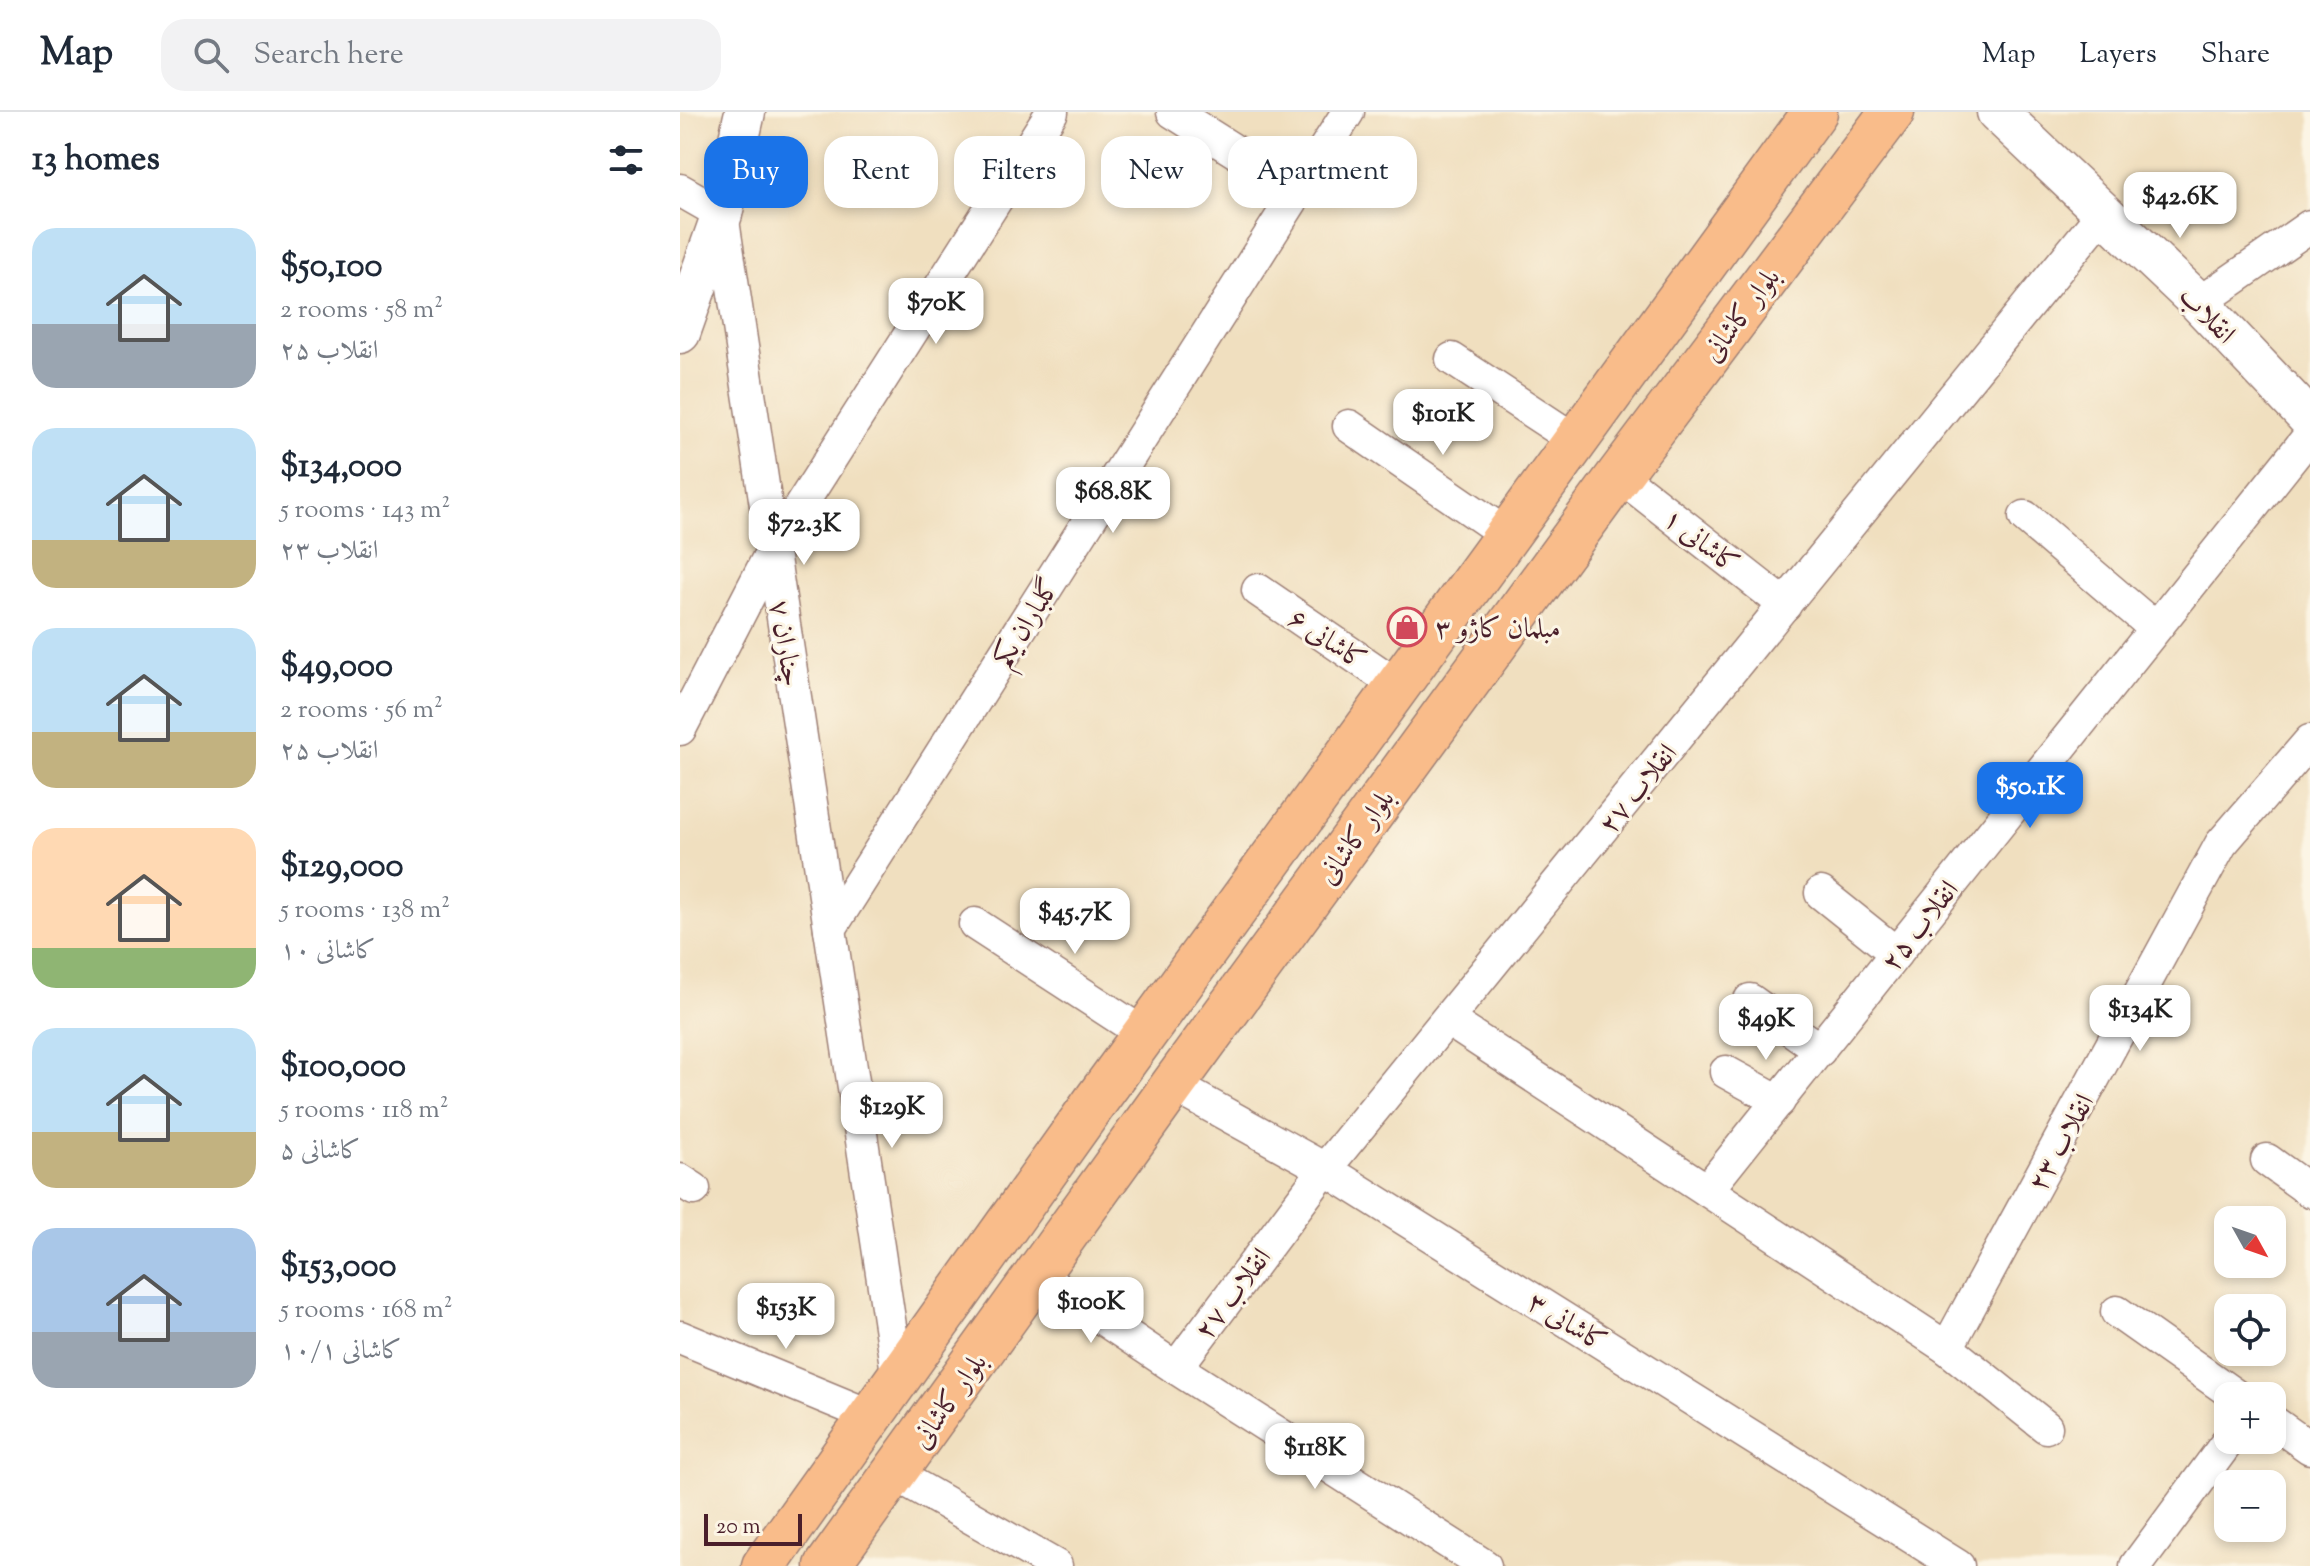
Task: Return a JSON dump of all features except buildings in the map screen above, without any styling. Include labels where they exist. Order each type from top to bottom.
[{"type":"main road","name":"بلوار کاشانی","points":[[764,1566],[1144,1034],[1815,112]]},
{"type":"main road","name":"بلوار کاشانی","points":[[827,1566],[1173,1085],[1619,475],[1892,112]]},
{"type":"street","points":[[680,333],[722,214],[745,112]]},
{"type":"street","points":[[680,729],[773,549],[1052,112]]},
{"type":"street","points":[[1173,112],[1228,147]]},
{"type":"street","name":"گلباران یکم","points":[[1333,136],[1348,112]]},
{"type":"street","name":"انقلاب","points":[[2008,116],[2199,303],[2310,420]]},
{"type":"street","points":[[680,190],[722,214]]},
{"type":"street","name":"گلباران یکم","points":[[830,929],[1287,208]]},
{"type":"street","name":"انقلاب ۲۷","points":[[1176,1368],[1325,1169],[2104,212]]},
{"type":"street","name":"چناران ۷","points":[[722,214],[898,1379]]},
{"type":"street","points":[[2199,303],[2310,226]]},
{"type":"street","points":[[1452,359],[1575,440]]},
{"type":"street","points":[[1349,426],[1506,534]]},
{"type":"street","name":"انقلاب ۲۵","points":[[1707,1190],[2310,435]]},
{"type":"street","name":"۱ کاشانی","points":[[1619,475],[1785,605]]},
{"type":"street","points":[[2025,517],[2155,628]]},
{"type":"street","name":"۶ کاشانی","points":[[1258,590],[1397,685]]},
{"type":"street","name":"انقلاب ۲۳","points":[[1947,1348],[2221,844],[2310,741]]},
{"type":"street","points":[[1821,893],[1896,953]]},
{"type":"street","points":[[975,924],[1144,1034]]},
{"type":"street","points":[[1750,1000],[1820,1050]]},
{"type":"street","points":[[1448,1020],[1947,1348],[2046,1427]]},
{"type":"street","points":[[1726,1072],[1779,1101]]},
{"type":"street","name":"۳ کاشانی","points":[[1173,1085],[1325,1169],[1958,1566]]},
{"type":"street","points":[[2267,1160],[2310,1191]]},
{"type":"street","points":[[1037,1275],[1485,1566]]},
{"type":"street","points":[[2117,1312],[2216,1382]]},
{"type":"street","points":[[680,1337],[871,1416]]},
{"type":"street","points":[[2286,1431],[2310,1448]]},
{"type":"street","points":[[2136,1566],[2219,1454]]},
{"type":"street","points":[[895,1474],[1056,1566]]},
{"type":"place","name":"مبلمان کاژو ۳","points":[[1407,627]]}]
